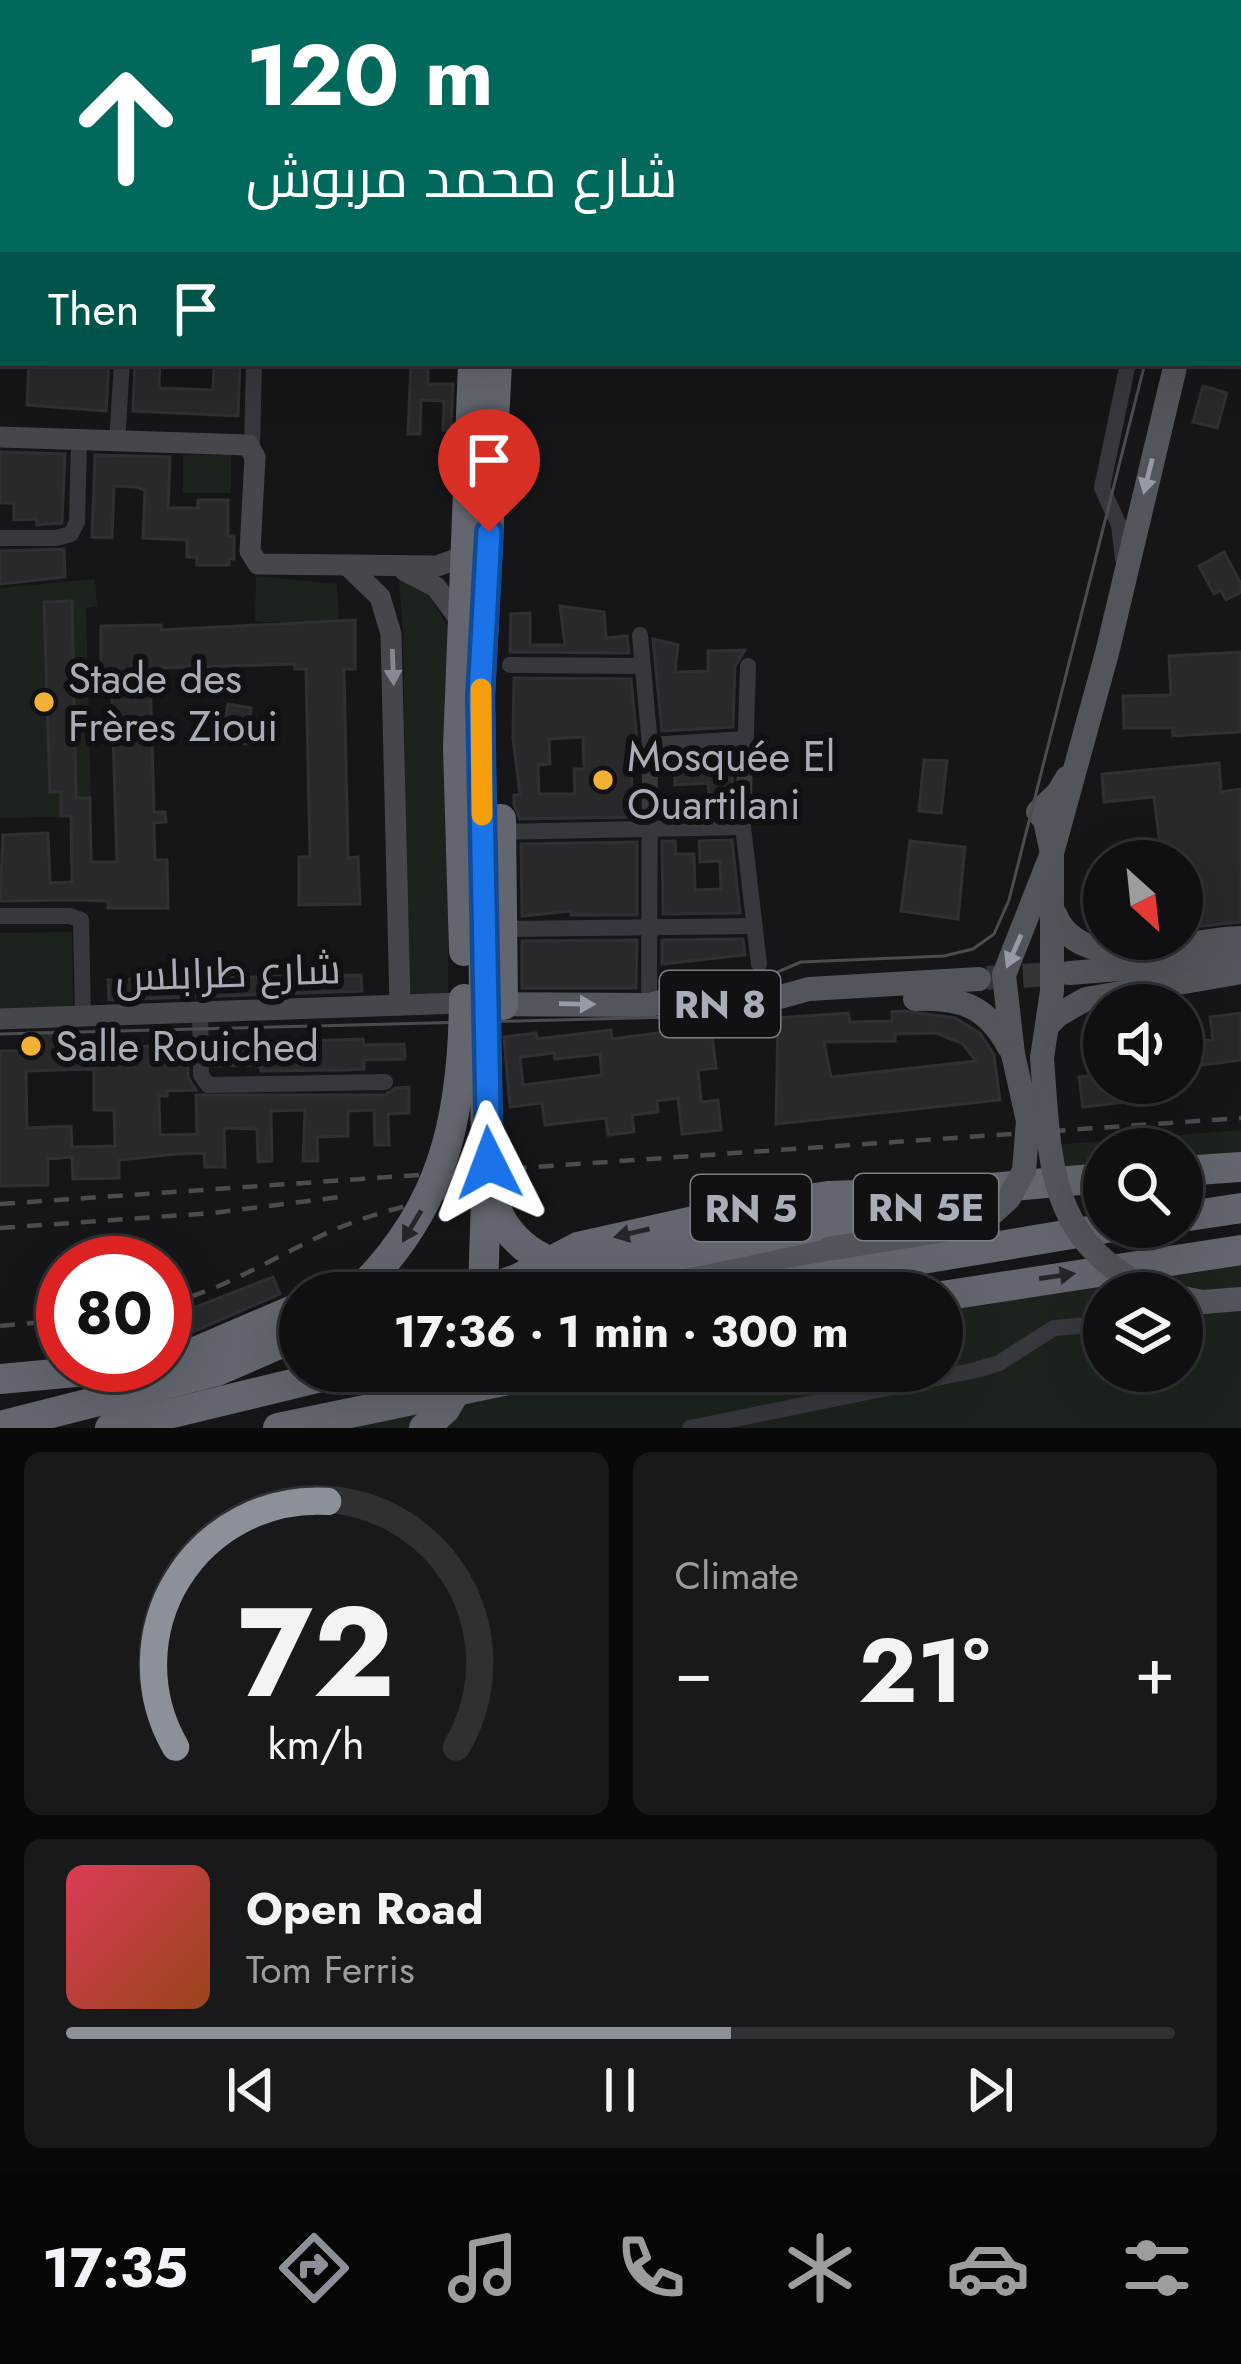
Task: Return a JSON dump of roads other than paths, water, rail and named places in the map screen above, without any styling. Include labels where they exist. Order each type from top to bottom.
[{"type":"highway","points":[[473,366],[480,697],[492,923],[503,1005]]},
{"type":"highway","points":[[376,1272],[413,1225],[447,1152],[460,1096],[464,951],[458,747],[461,621],[476,562],[497,366]]},
{"type":"highway","points":[[476,562],[499,626],[501,832],[492,923],[481,1272]]},
{"type":"highway","name":"RN 5E","points":[[486,1129],[492,1197],[504,1225],[529,1251],[561,1266],[598,1267],[1039,1185]]},
{"type":"highway","points":[[1203,1170],[1241,1167]]},
{"type":"highway","name":"RN 5","points":[[530,1272],[578,1247],[757,1207],[828,1196],[1083,1180]]},
{"type":"highway","points":[[1203,1214],[1241,1208]]},
{"type":"highway","points":[[845,1272],[1083,1232]]},
{"type":"highway","points":[[963,1293],[1241,1250]]},
{"type":"highway","points":[[192,1350],[279,1315]]},
{"type":"highway","points":[[0,1426],[218,1371],[279,1344]]},
{"type":"highway","points":[[192,1360],[279,1349]]},
{"type":"highway","points":[[0,1378],[36,1375]]},
{"type":"highway","points":[[110,1428],[279,1388]]},
{"type":"highway","points":[[278,1428],[451,1392]]},
{"type":"highway","points":[[424,1428],[445,1409],[454,1392]]},
{"type":"main road","points":[[711,1272],[958,1228],[988,1217],[1010,1198],[1024,1171],[1028,1121],[1013,1054],[1004,975],[1052,854],[1175,366]]},
{"type":"main road","points":[[0,437],[243,444],[252,448],[250,550],[254,562],[437,566],[476,562]]},
{"type":"main road","points":[[348,566],[376,591],[389,618]]},
{"type":"main road","points":[[382,566],[389,596],[400,1005]]},
{"type":"main road","points":[[382,566],[428,581],[461,621]]},
{"type":"main road","points":[[1052,854],[1053,968],[1042,1058],[1048,1142],[1057,1190],[1069,1216],[1091,1250],[1116,1272]]},
{"type":"main road","points":[[1049,901],[1069,939],[1098,951],[1241,938]]},
{"type":"main road","points":[[1070,973],[1181,964],[1241,952]]},
{"type":"main road","points":[[1047,1026],[1086,999],[1241,972]]},
{"type":"main road","name":"RN 8","points":[[460,1003],[649,1005],[670,1000],[754,1004],[809,988],[979,979]]},
{"type":"main road","points":[[754,1004],[962,1001],[990,1018],[1013,1054]]},
{"type":"main road","name":"شارع طرابلس","points":[[0,1019],[460,1003]]},
{"type":"main road","points":[[1203,1302],[1241,1299]]},
{"type":"main road","points":[[182,1412],[279,1380]]},
{"type":"main road","points":[[0,1390],[36,1384]]},
{"type":"street","points":[[117,442],[122,366]]},
{"type":"street","points":[[252,448],[254,366]]},
{"type":"street","points":[[1123,584],[1119,525],[1102,488],[1127,366]]},
{"type":"street","points":[[0,538],[71,534],[77,523],[79,440]]},
{"type":"street","points":[[640,635],[650,745],[649,1005]]},
{"type":"street","points":[[510,665],[642,666]]},
{"type":"street","points":[[748,666],[742,827],[759,964]]},
{"type":"street","points":[[650,745],[745,739]]},
{"type":"street","points":[[501,832],[742,827]]},
{"type":"street","points":[[0,916],[81,920],[83,1017]]},
{"type":"street","points":[[492,923],[754,926]]},
{"type":"street","points":[[200,1013],[201,1075],[208,1084],[385,1082]]},
{"type":"street","points":[[690,1428],[976,1370],[999,1363],[1054,1328],[1083,1326]]},
{"type":"tunnel","points":[[987,978],[1070,973]]},
{"type":"tram line","points":[[0,1034],[672,1017],[801,962],[944,956],[973,949],[994,934],[1009,900],[1144,366]]},
{"type":"railway","points":[[0,1204],[1241,1118]]},
{"type":"railway","points":[[192,1296],[372,1216],[515,1182]]},
{"type":"railway","points":[[0,1228],[213,1213],[340,1197]]},
{"type":"railway","points":[[0,1326],[36,1323]]},
{"type":"place","name":"Stade des Frères Zioui","points":[[44,702]]},
{"type":"place","name":"Mosquée El Ouartilani","points":[[603,780]]},
{"type":"place","name":"Salle Rouiched","points":[[31,1046]]}]
